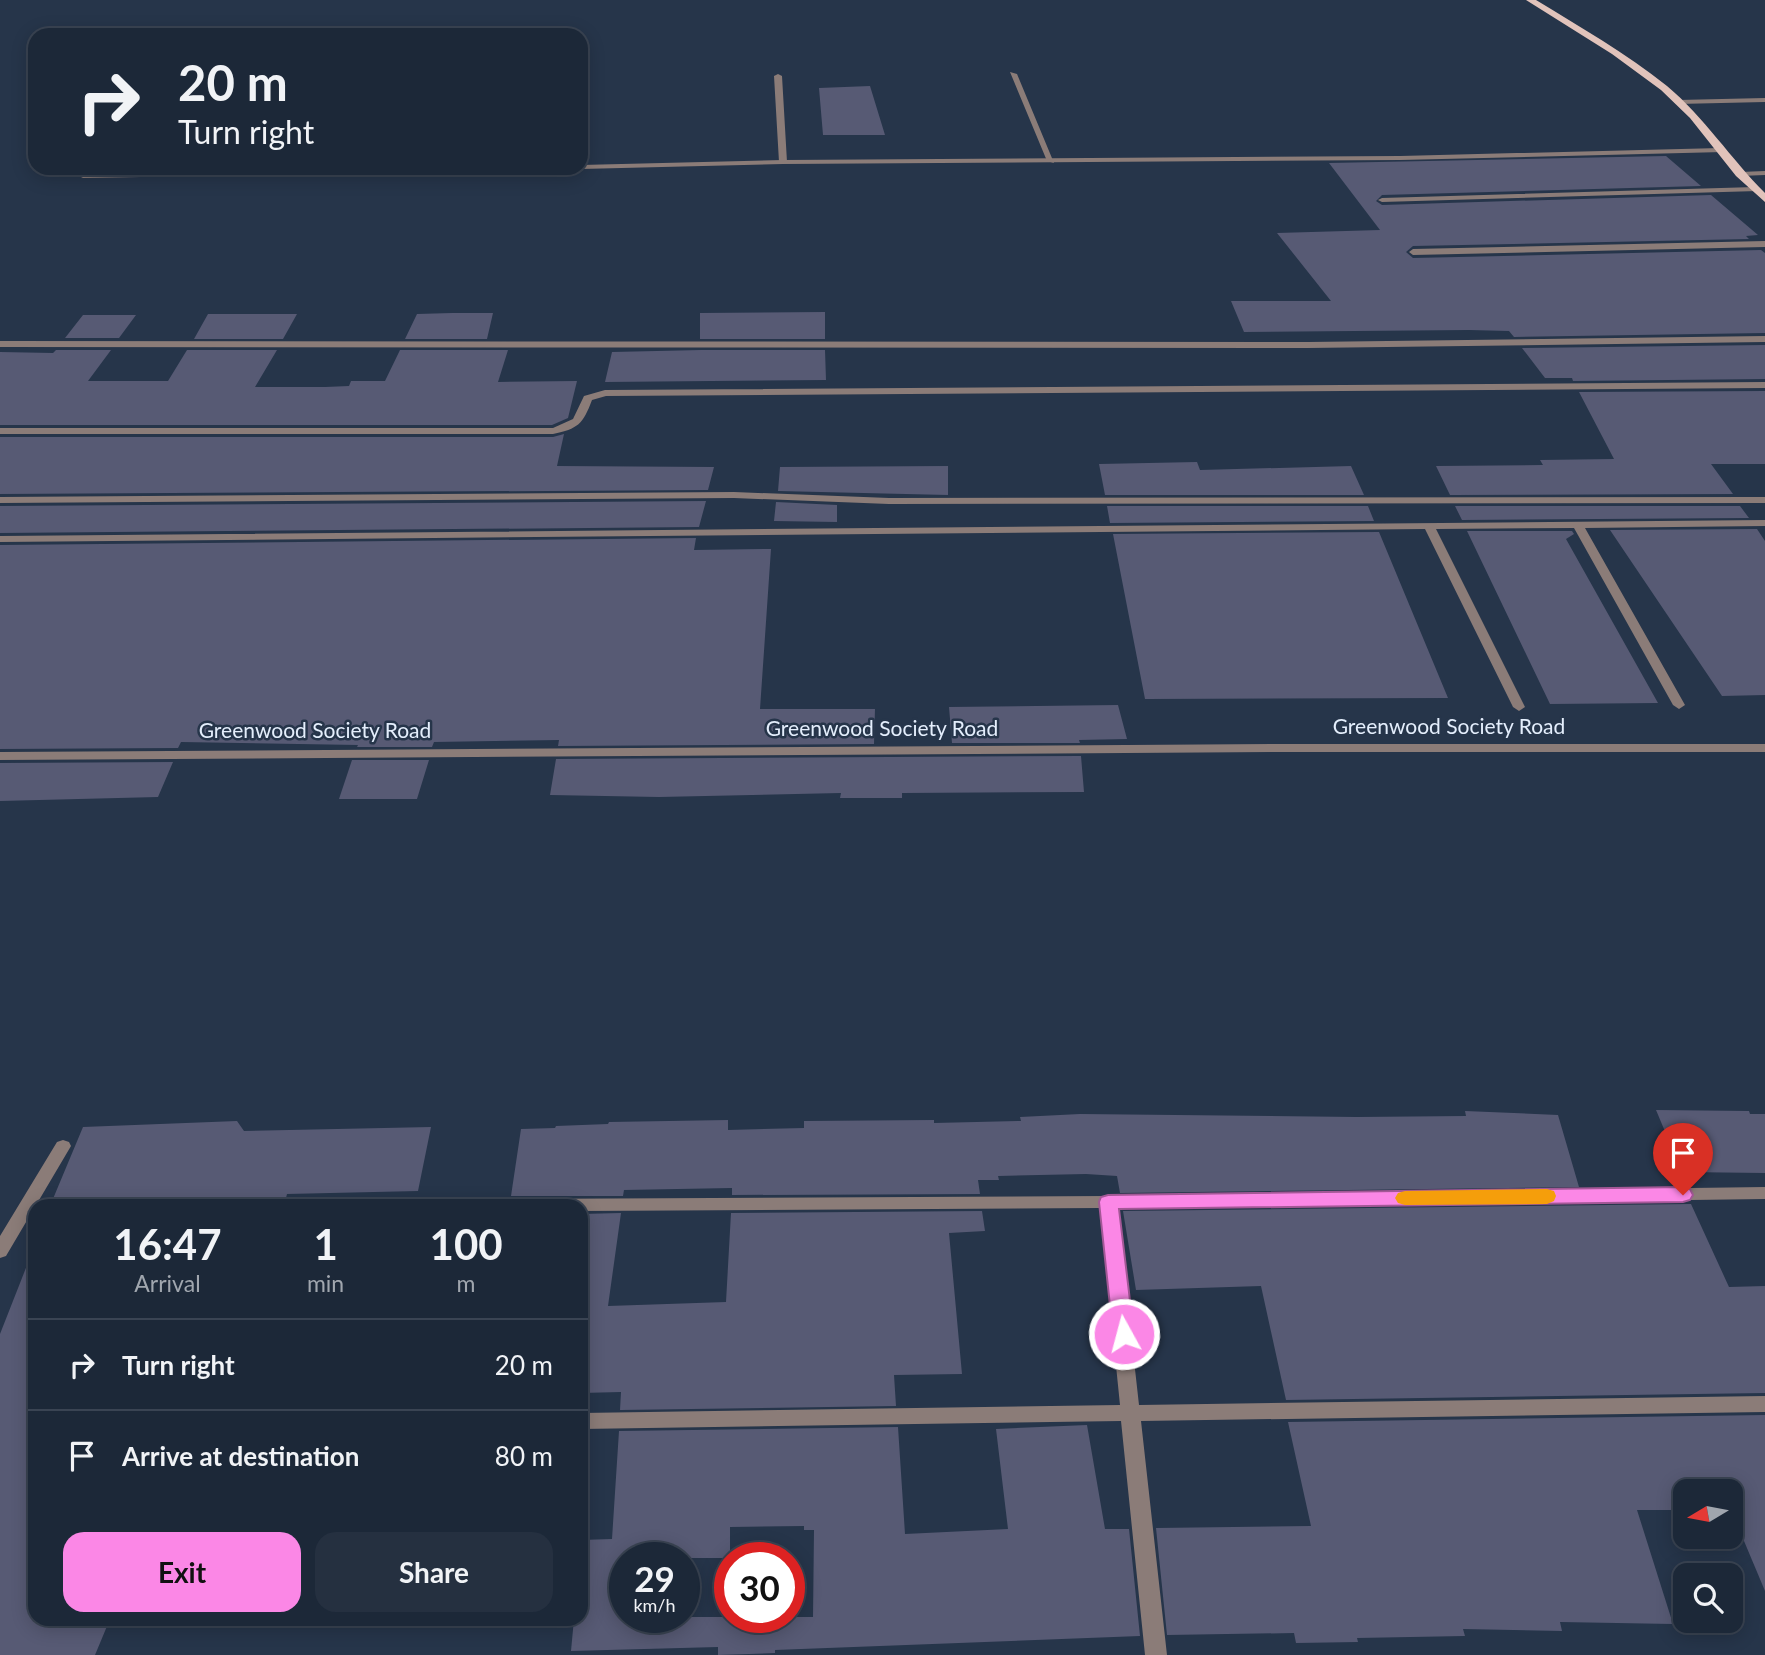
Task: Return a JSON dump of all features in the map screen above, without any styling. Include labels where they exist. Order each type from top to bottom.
[{"type":"main road","points":[[1530,0],[1615,52],[1678,102],[1765,199]]},
{"type":"street","points":[[1013,74],[1051,161]]},
{"type":"street","points":[[778,76],[783,162]]},
{"type":"street","points":[[1678,102],[1765,100]]},
{"type":"street","points":[[588,167],[783,162],[1400,158],[1720,150]]},
{"type":"street","points":[[1740,174],[1765,173]]},
{"type":"street","points":[[83,176],[139,175]]},
{"type":"street","points":[[1382,200],[1755,189]]},
{"type":"street","points":[[1413,252],[1765,244]]},
{"type":"street","points":[[0,344],[1308,345],[1592,344],[1765,339]]},
{"type":"street","points":[[0,431],[553,431],[569,428],[579,422],[588,398],[605,393],[1765,385]]},
{"type":"street","points":[[0,500],[734,495],[889,501],[1765,500]]},
{"type":"street","points":[[0,539],[1765,523]]},
{"type":"street","points":[[1578,525],[1679,705]]},
{"type":"street","points":[[1429,526],[1519,707]]},
{"type":"street","name":"Greenwood Society Road","points":[[0,755],[1765,748]]},
{"type":"street","points":[[31,1199],[63,1146]]},
{"type":"street","points":[[588,1205],[1765,1194]]},
{"type":"street","points":[[1108,1202],[1133,1413],[1156,1655]]},
{"type":"street","points":[[0,1251],[28,1204]]},
{"type":"street","points":[[588,1421],[1765,1404]]},
{"type":"building","points":[[870,86],[885,135],[823,135],[819,88]]},
{"type":"building","points":[[1666,156],[1701,186],[1382,195],[1376,201],[1382,205],[1711,195],[1758,235],[1746,236],[1749,239],[1413,246],[1406,252],[1413,258],[1761,250],[1765,253],[1765,333],[1514,337],[1509,331],[1469,330],[1244,332],[1231,301],[1331,301],[1277,233],[1380,230],[1329,163]]},
{"type":"building","points":[[825,312],[825,339],[700,339],[700,313]]},
{"type":"building","points":[[493,313],[487,339],[405,339],[417,314]]},
{"type":"building","points":[[208,314],[297,314],[283,339],[194,339]]},
{"type":"building","points":[[83,315],[136,315],[119,338],[65,338]]},
{"type":"building","points":[[1765,345],[1765,379],[1573,381],[1572,378],[1545,378],[1522,348]]},
{"type":"building","points":[[56,350],[111,350],[88,381],[168,381],[187,350],[277,350],[255,387],[349,386],[351,381],[385,381],[400,350],[508,350],[498,382],[577,381],[568,418],[552,425],[0,425],[0,352],[53,353]]},
{"type":"building","points":[[825,350],[826,380],[605,382],[612,352]]},
{"type":"building","points":[[1765,391],[1765,464],[1711,464],[1733,494],[1450,495],[1436,466],[1543,465],[1540,460],[1614,459],[1579,392]]},
{"type":"building","points":[[564,434],[557,466],[714,467],[708,490],[0,494],[0,437],[553,437]]},
{"type":"building","points":[[1197,462],[1200,470],[1351,466],[1364,495],[1105,495],[1099,464]]},
{"type":"building","points":[[948,466],[948,495],[778,491],[780,467]]},
{"type":"building","points":[[706,501],[699,527],[0,533],[0,506]]},
{"type":"building","points":[[776,502],[837,505],[837,522],[774,521]]},
{"type":"building","points":[[1107,506],[1368,506],[1374,521],[1110,523]]},
{"type":"building","points":[[1455,506],[1740,506],[1749,518],[1462,520]]},
{"type":"building","points":[[1757,529],[1765,541],[1765,695],[1722,696],[1610,530]]},
{"type":"building","points":[[1467,531],[1572,531],[1574,534],[1566,539],[1658,703],[1550,704]]},
{"type":"building","points":[[1379,532],[1448,698],[1145,699],[1113,534]]},
{"type":"building","points":[[696,538],[694,550],[771,549],[760,709],[875,709],[874,744],[558,746],[559,740],[434,742],[432,747],[357,747],[358,745],[181,742],[178,748],[0,749],[0,545]]},
{"type":"building","points":[[1118,705],[1127,739],[1079,740],[1080,743],[952,743],[949,707]]},
{"type":"building","points":[[1081,756],[1084,792],[902,793],[902,798],[840,798],[841,793],[659,797],[550,795],[556,759]]},
{"type":"building","points":[[352,760],[429,760],[417,799],[339,799]]},
{"type":"building","points":[[173,762],[158,797],[0,801],[0,763]]},
{"type":"building","points":[[1656,1110],[1749,1111],[1750,1114],[1765,1114],[1765,1173],[1682,1172]]},
{"type":"building","points":[[1465,1111],[1558,1115],[1579,1187],[1120,1193],[1117,1176],[1086,1174],[998,1176],[999,1180],[978,1180],[980,1194],[732,1195],[732,1188],[624,1190],[623,1196],[511,1196],[521,1129],[609,1122],[728,1120],[728,1130],[804,1128],[804,1121],[1021,1121],[1020,1117],[1080,1114],[1466,1116]]},
{"type":"building","points":[[237,1121],[244,1131],[431,1127],[418,1191],[287,1194],[286,1199],[53,1199],[83,1127]]},
{"type":"building","points":[[1691,1204],[1729,1287],[1765,1286],[1765,1393],[1286,1400],[1261,1286],[1136,1290],[1123,1211]]},
{"type":"building","points":[[982,1211],[985,1231],[949,1233],[962,1374],[894,1375],[896,1406],[620,1410],[621,1392],[588,1393],[588,1214],[621,1213],[608,1306],[726,1302],[731,1213]]},
{"type":"building","points":[[28,1263],[28,1626],[107,1626],[95,1655],[0,1655],[0,1334]]},
{"type":"building","points":[[1765,1415],[1765,1591],[1743,1539],[1743,1479],[1673,1479],[1673,1510],[1637,1510],[1673,1624],[1560,1622],[1562,1631],[1463,1629],[1465,1636],[1357,1638],[1358,1642],[1296,1643],[1294,1633],[1167,1635],[1156,1528],[1311,1526],[1288,1422]]},
{"type":"building","points":[[1087,1425],[1105,1529],[1129,1529],[1140,1636],[775,1650],[775,1653],[718,1655],[718,1647],[571,1651],[573,1626],[588,1626],[588,1540],[612,1539],[619,1431],[898,1427],[905,1534],[1008,1529],[996,1429]],"holes":[[[804,1526],[804,1530],[814,1530],[813,1617],[805,1617],[805,1633],[714,1633],[714,1617],[700,1617],[700,1633],[609,1633],[609,1542],[700,1542],[700,1558],[714,1558],[714,1542],[730,1542],[730,1527]]]},
{"type":"slow traffic","points":[[1405,1198],[1547,1196]]},
{"type":"route","points":[[1124,1334],[1108,1202],[1683,1195]]}]
